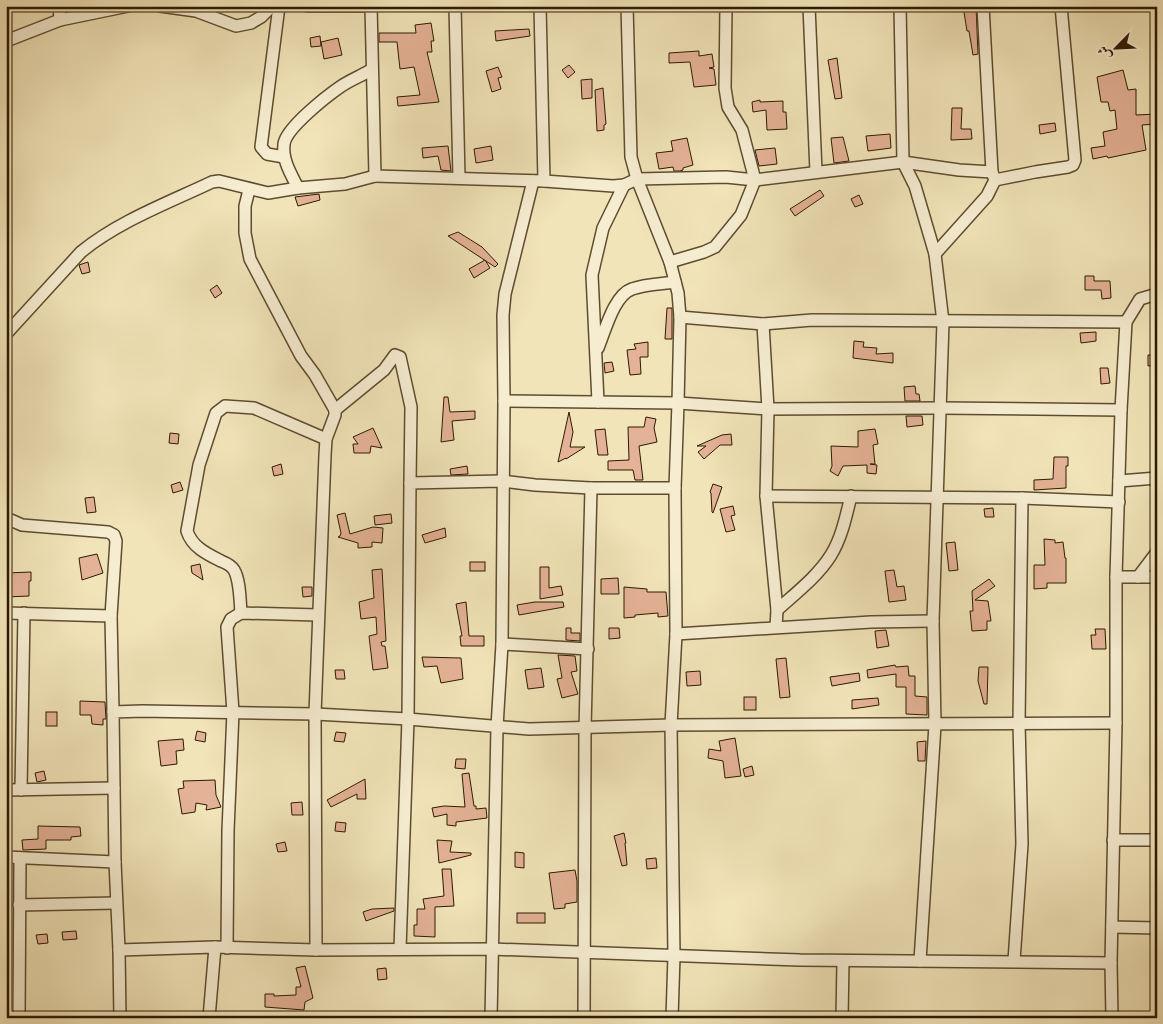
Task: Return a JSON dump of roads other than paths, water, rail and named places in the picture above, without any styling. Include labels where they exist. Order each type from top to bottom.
[{"type":"street","points":[[59,6],[60,20]]},
{"type":"street","points":[[6,41],[60,20],[128,6]]},
{"type":"street","points":[[160,6],[196,9],[236,26],[251,23],[261,17],[272,6]]},
{"type":"street","points":[[279,6],[261,147],[267,154],[284,157]]},
{"type":"street","points":[[308,6],[371,6],[371,70],[375,176]]},
{"type":"street","points":[[454,6],[460,178]]},
{"type":"street","points":[[491,1018],[497,727],[502,644],[503,315],[505,294],[538,181],[540,6]]},
{"type":"street","points":[[627,6],[631,156],[637,179],[670,262],[678,293],[680,317],[675,488],[676,634],[671,726],[674,956],[672,1018]]},
{"type":"street","points":[[670,262],[704,252],[715,246],[741,215],[755,180],[742,130],[728,107],[725,88],[726,6]]},
{"type":"street","points":[[809,6],[816,172]]},
{"type":"street","points":[[900,6],[904,162],[916,186],[935,254],[943,322],[936,497],[935,725],[920,961]]},
{"type":"street","points":[[935,254],[987,196],[994,176],[983,6]]},
{"type":"street","points":[[6,334],[81,252],[94,241],[127,222],[212,182],[218,181],[248,190],[268,193],[344,184],[375,176],[538,181],[613,186],[624,185],[637,179],[726,178],[755,180],[904,162],[994,176],[1068,167],[1075,160],[1061,6]]},
{"type":"street","points":[[298,188],[284,157],[284,142],[299,121],[342,85],[371,70]]},
{"type":"street","points":[[598,402],[592,275],[603,228],[624,185]]},
{"type":"street","points":[[248,190],[245,206],[245,233],[250,259],[301,356],[316,375],[335,410],[326,439],[314,714],[316,950]]},
{"type":"street","points":[[596,352],[619,298],[633,288],[675,282]]},
{"type":"street","points":[[1112,1018],[1116,577],[1121,410],[1126,322],[1140,299],[1157,294]]},
{"type":"street","points":[[680,317],[764,324],[812,320],[1126,322]]},
{"type":"street","points":[[764,324],[768,409],[766,496],[777,610],[776,628]]},
{"type":"street","points":[[335,410],[384,370],[395,355],[400,357],[411,407],[408,719],[400,949]]},
{"type":"street","points":[[504,401],[678,403],[768,409],[1121,410]]},
{"type":"street","points":[[241,613],[234,571],[227,564],[196,546],[190,540],[187,532],[200,465],[216,413],[225,406],[254,408],[326,439]]},
{"type":"street","points":[[1119,481],[1157,478]]},
{"type":"street","points":[[410,483],[502,481],[591,488],[675,488]]},
{"type":"street","points":[[584,1018],[585,729],[591,488]]},
{"type":"street","points":[[766,496],[1022,498],[1119,502]]},
{"type":"street","points":[[777,610],[814,576],[831,554],[844,526],[851,496]]},
{"type":"street","points":[[1014,961],[1022,844],[1019,724],[1022,498]]},
{"type":"street","points":[[6,518],[22,525],[108,532],[114,535],[116,541],[111,616],[114,862],[119,950],[120,1018]]},
{"type":"street","points":[[1138,577],[1157,552]]},
{"type":"street","points":[[1116,577],[1157,577]]},
{"type":"street","points":[[6,613],[111,616]]},
{"type":"street","points":[[22,790],[24,613]]},
{"type":"street","points":[[227,948],[228,831],[233,712],[227,627],[231,619],[241,613],[318,615]]},
{"type":"street","points":[[676,634],[871,622],[934,621]]},
{"type":"street","points":[[502,644],[588,650]]},
{"type":"street","points":[[113,712],[314,714],[408,719],[529,729],[671,726],[1116,724]]},
{"type":"street","points":[[6,790],[114,788]]},
{"type":"street","points":[[1113,840],[1157,840]]},
{"type":"street","points":[[6,857],[114,862]]},
{"type":"street","points":[[18,1018],[20,858]]},
{"type":"street","points":[[19,905],[116,903]]},
{"type":"street","points":[[1112,928],[1157,928]]},
{"type":"street","points":[[209,1018],[215,947]]},
{"type":"street","points":[[119,950],[215,947],[316,950],[491,949],[843,961],[1111,963]]},
{"type":"street","points":[[842,1018],[843,961]]}]
